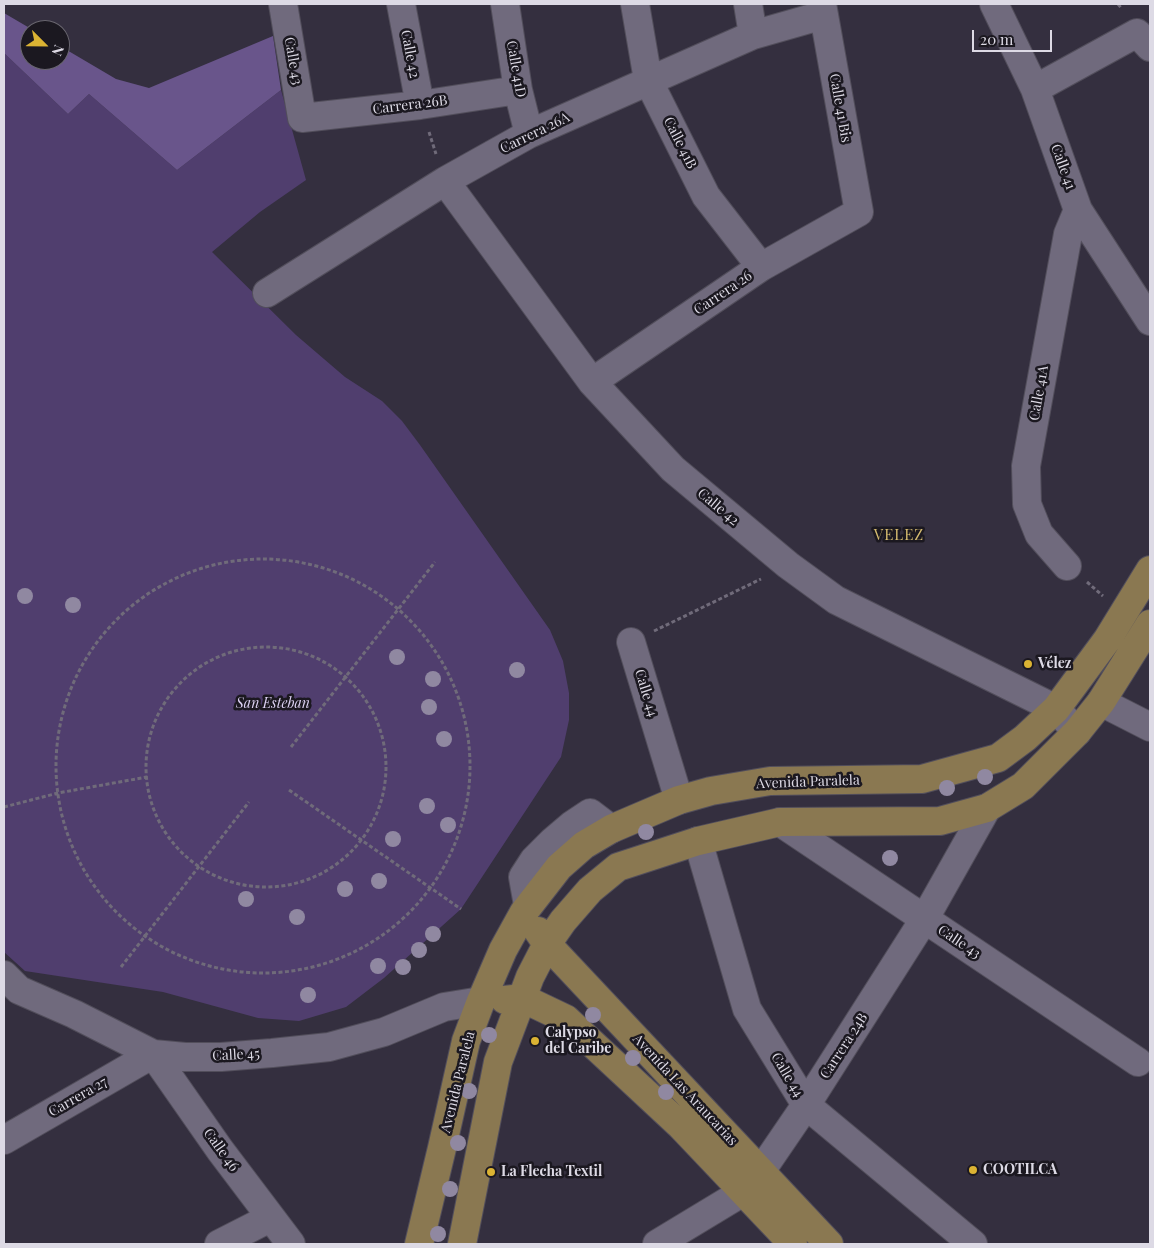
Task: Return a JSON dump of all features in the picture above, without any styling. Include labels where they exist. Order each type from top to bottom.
[{"type":"main road","name":"Avenida Paralela","points":[[418,1244],[440,1158],[466,1041],[481,1001],[503,950],[526,908],[559,868],[584,846],[611,829],[679,800],[711,791],[770,782],[922,779],[998,758],[1026,738],[1056,709],[1107,640],[1150,570]]},
{"type":"main road","points":[[462,1244],[498,1062],[530,977],[547,944],[590,890],[618,867],[698,841],[780,822],[940,821],[987,808],[1023,786],[1077,732],[1101,702],[1150,624]]},
{"type":"main road","name":"Avenida Las Araucarias","points":[[526,908],[547,944],[829,1244]]},
{"type":"main road","name":"Avenida Las Araucarias","points":[[481,1001],[522,998],[566,1019],[681,1126],[793,1244]]},
{"type":"street","name":"Calle 43","points":[[283,4],[302,118]]},
{"type":"street","name":"Calle 42","points":[[401,4],[420,105]]},
{"type":"street","name":"Calle 41D","points":[[505,4],[518,90],[529,134]]},
{"type":"street","name":"Calle 41B","points":[[635,4],[648,80],[706,196],[761,267]]},
{"type":"street","points":[[748,4],[753,34]]},
{"type":"street","name":"Calle 41","points":[[994,4],[1035,89],[1078,210],[1150,321]]},
{"type":"street","name":"Carrera 26A","points":[[267,293],[445,181],[529,134],[753,34],[823,9]]},
{"type":"street","name":"Calle 41 Bis","points":[[823,9],[859,212]]},
{"type":"street","points":[[1035,89],[1144,40]]},
{"type":"street","name":"Carrera 26B","points":[[302,118],[420,105],[518,90]]},
{"type":"street","name":"Calle 42","points":[[445,181],[592,382],[673,469],[788,565],[836,600],[1056,709],[1077,732]]},
{"type":"street","name":"Calle 41A","points":[[1067,566],[1039,534],[1027,504],[1026,466],[1068,234],[1078,210]]},
{"type":"street","name":"Carrera 26","points":[[592,382],[761,267],[859,212]]},
{"type":"street","name":"Calle 44","points":[[631,642],[679,800]]},
{"type":"street","points":[[1101,702],[1150,727]]},
{"type":"street","name":"Carrera 24B","points":[[657,1244],[743,1192],[761,1171],[806,1106],[925,918],[987,808]]},
{"type":"street","name":"Calle 43","points":[[780,822],[1138,1062]]},
{"type":"street","name":"Calle 44","points":[[698,841],[747,1009],[806,1106],[973,1244]]},
{"type":"street","name":"Calle 45","points":[[4,975],[20,990],[74,1014],[153,1054],[221,1057],[329,1047],[384,1032],[444,1007],[481,1001]]},
{"type":"street","name":"Carrera 27","points":[[4,1140],[153,1054]]},
{"type":"street","name":"Calle 46","points":[[153,1054],[270,1218],[291,1244]]},
{"type":"street","points":[[219,1244],[270,1218]]},
{"type":"path","points":[[420,105],[445,181]]},
{"type":"path","points":[[258,558],[296,560],[334,569],[368,586],[399,608],[426,636],[447,668],[462,704],[470,742],[470,780],[464,818],[450,855],[430,888],[407,915],[379,938],[356,951],[315,967],[279,973],[244,973],[208,966],[175,954],[144,936],[118,915],[96,888],[78,859],[65,827],[58,794],[56,755],[62,717],[75,680],[94,646],[119,617],[149,592],[183,574],[220,562],[258,558]]},
{"type":"path","points":[[291,748],[435,562]]},
{"type":"path","points":[[631,642],[788,565]]},
{"type":"path","points":[[1067,566],[1124,613]]},
{"type":"path","points":[[258,647],[282,648],[305,653],[327,663],[346,677],[361,693],[374,712],[382,733],[386,755],[386,778],[382,800],[374,821],[362,840],[332,868],[314,878],[282,887],[255,887],[235,884],[216,877],[198,867],[168,837],[158,819],[150,798],[147,777],[148,753],[152,730],[162,709],[176,689],[193,673],[213,660],[235,651],[258,647]]},
{"type":"path","points":[[4,807],[58,794],[147,777]]},
{"type":"path","points":[[289,790],[461,909]]},
{"type":"path","points":[[121,967],[250,802]]},
{"type":"green space","name":"San Esteban","points":[[4,53],[68,114],[89,94],[177,170],[281,90],[306,180],[260,212],[212,252],[296,335],[345,377],[382,401],[402,421],[550,630],[563,661],[569,693],[569,720],[561,757],[461,909],[384,978],[346,1007],[299,1021],[258,1018],[163,992],[25,971],[4,952]]},
{"type":"shaded area","points":[[4,13],[20,22],[20,68],[4,53]]},
{"type":"shaded area","points":[[273,36],[281,90],[177,170],[89,94],[68,114],[22,70],[70,70],[70,52],[116,79],[149,88]]},
{"type":"place","name":"Vélez","points":[[1028,664]]},
{"type":"place","name":"Calypso del Caribe","points":[[535,1041]]},
{"type":"place","name":"COOTILCA","points":[[973,1170]]},
{"type":"place","name":"La Flecha Textil","points":[[491,1172]]},
{"type":"district","name":"VELEZ","points":[[899,535]]}]
